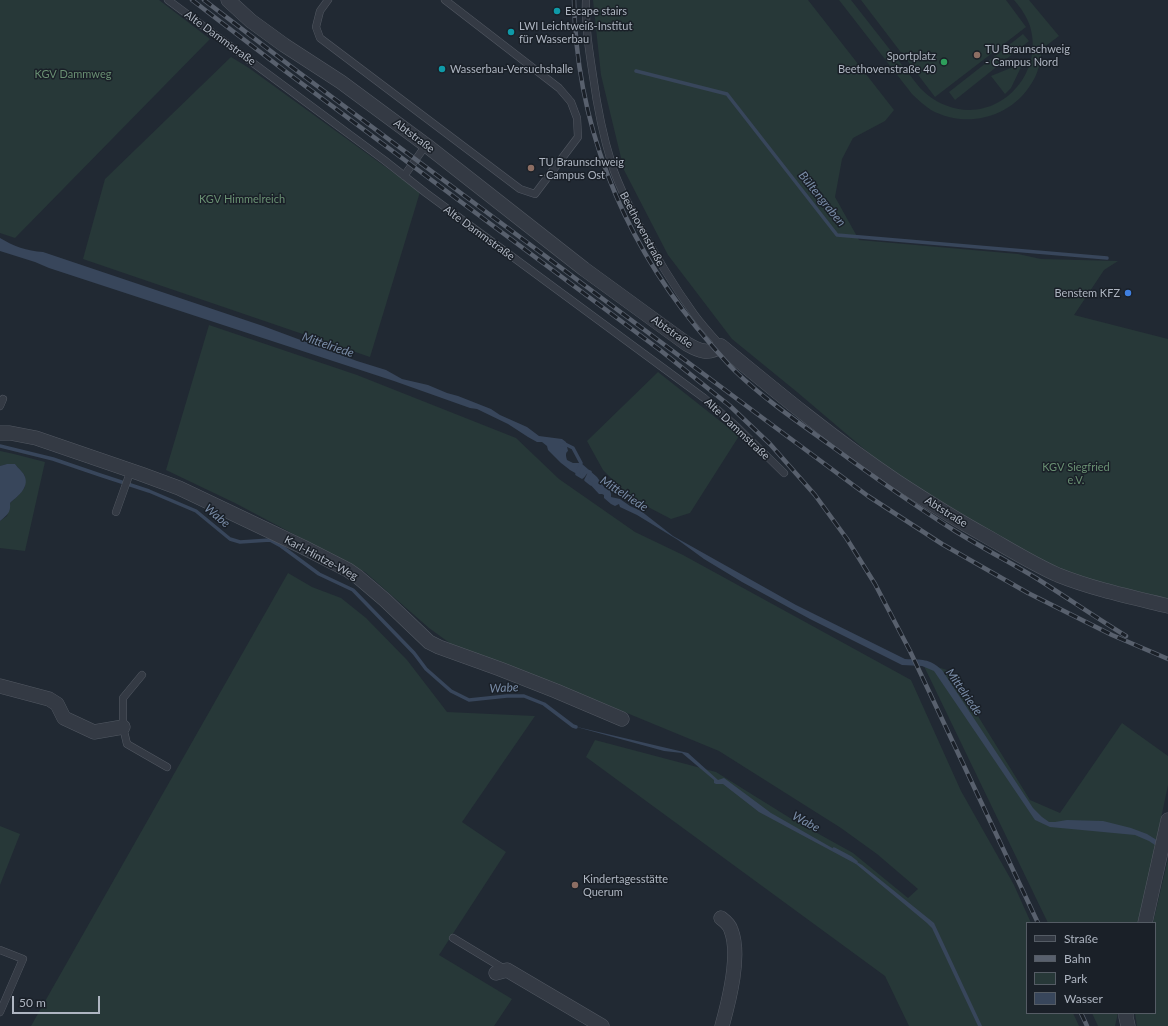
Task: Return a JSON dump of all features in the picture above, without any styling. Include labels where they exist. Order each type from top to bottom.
[{"type":"street","name":"Abtstraße","points":[[228,0],[251,21],[284,45],[341,82],[426,145],[584,268],[687,344],[697,350],[704,351],[713,351],[721,346],[853,450],[895,480],[954,518],[1039,566],[1059,575],[1106,591],[1168,606]]},
{"type":"street","name":"Karl-Hintze-Weg","points":[[0,433],[10,433],[36,438],[130,475],[179,488],[303,547],[358,576],[429,642],[622,719]]},
{"type":"street","points":[[0,686],[49,699],[56,704],[64,718],[94,732],[123,727]]},
{"type":"street","points":[[1145,922],[1168,820]]},
{"type":"street","points":[[722,918],[731,929],[735,949],[735,967],[722,1026]]},
{"type":"street","points":[[502,972],[602,1026]]},
{"type":"street","points":[[1126,1014],[1128,1026]]},
{"type":"lane","name":"Alte Dammstraße","points":[[168,0],[704,398],[737,427],[784,473]]},
{"type":"lane","points":[[328,0],[320,11],[316,27],[320,38],[520,189],[535,194],[578,137],[577,118],[571,102],[559,88],[445,0]]},
{"type":"lane","name":"Beethovenstraße","points":[[586,0],[588,47],[594,84],[601,121],[615,173],[630,208],[670,280],[695,315],[721,346]]},
{"type":"lane","points":[[404,176],[426,145]]},
{"type":"lane","points":[[116,512],[130,475]]},
{"type":"lane","points":[[142,675],[124,698],[123,727],[127,744],[167,767]]},
{"type":"lane","points":[[453,938],[502,972]]},
{"type":"lane","points":[[0,950],[22,959],[0,1012]]},
{"type":"green space","name":"KGV Dammweg","points":[[0,0],[159,0],[210,39],[15,238],[0,233]]},
{"type":"green space","name":"KGV Siegfried e.V.","points":[[593,0],[808,0],[894,110],[885,121],[853,138],[842,159],[835,197],[859,240],[1018,254],[1041,259],[1118,261],[1104,270],[1074,315],[1168,339],[1168,599],[1076,576],[1031,555],[942,505],[877,460],[732,339],[668,255],[624,170],[601,75]]},
{"type":"green space","points":[[839,0],[851,0],[925,93],[945,105],[964,110],[981,109],[998,103],[1012,92],[1023,79],[1030,63],[1033,45],[1029,23],[1024,13],[1014,0],[1029,0],[1059,36],[1042,50],[1039,66],[1032,83],[1018,100],[996,114],[983,118],[957,119],[931,110],[912,94]]},
{"type":"green space","name":"Sportplatz Beethovenstraße 40","points":[[861,0],[1006,0],[1026,27],[935,97]]},
{"type":"green space","points":[[1023,34],[1029,41],[955,100],[949,92]]},
{"type":"green space","name":"KGV Himmelreich","points":[[231,57],[249,68],[420,192],[370,357],[83,259],[105,179]]},
{"type":"green space","points":[[1023,63],[1011,88],[1005,94],[991,76]]},
{"type":"green space","points":[[209,325],[357,375],[516,438],[559,479],[635,532],[683,555],[911,680],[961,791],[1014,885],[1031,922],[1026,922],[1026,1014],[1073,1014],[1079,1026],[909,1026],[885,976],[586,757],[595,740],[716,772],[790,818],[853,853],[908,898],[918,889],[877,854],[841,828],[719,751],[588,697],[451,644],[429,628],[365,572],[235,503],[166,470]]},
{"type":"green space","points":[[658,372],[739,436],[690,513],[671,519],[631,498],[603,470],[587,441]]},
{"type":"green space","points":[[0,451],[45,462],[25,551],[0,548],[0,521],[7,516],[10,503],[25,487],[25,476],[15,464],[0,466]]},
{"type":"green space","points":[[288,573],[312,587],[341,598],[366,618],[407,660],[447,712],[535,716],[462,822],[506,852],[439,955],[512,999],[494,1026],[31,1026]]},
{"type":"green space","points":[[922,662],[950,671],[1030,800],[1060,813],[1122,723],[1168,756],[1168,785],[1139,922],[1048,922]]},
{"type":"green space","points":[[0,826],[20,834],[0,885]]},
{"type":"green space","points":[[1168,859],[1168,1026],[1137,1026],[1135,1014],[1156,1014],[1156,922],[1153,922]]},
{"type":"green space","points":[[1092,1014],[1118,1014],[1115,1026],[1098,1026]]},
{"type":"water","points":[[0,238],[20,248],[43,252],[263,326],[357,361],[386,370],[402,379],[428,385],[491,409],[500,415],[527,427],[539,436],[562,439],[566,442],[568,451],[566,454],[567,460],[573,463],[581,463],[597,477],[604,487],[610,490],[611,497],[620,499],[641,511],[673,536],[796,605],[905,659],[925,660],[937,666],[942,670],[1033,808],[1049,822],[1067,820],[1103,821],[1131,828],[1147,834],[1168,847],[1168,854],[1149,841],[1135,835],[1050,827],[1035,820],[934,671],[922,666],[902,665],[810,619],[742,582],[704,559],[678,540],[637,515],[620,507],[619,504],[615,506],[611,504],[604,498],[604,495],[599,494],[586,480],[590,472],[585,472],[582,477],[570,470],[548,450],[547,446],[542,442],[537,442],[508,424],[477,409],[470,408],[394,381],[0,251]]},
{"type":"water","points":[[15,464],[21,470],[26,481],[22,492],[10,503],[8,514],[0,521],[0,466]]},
{"type":"water","points":[[573,726],[688,753],[718,780],[724,778],[771,813],[862,865],[934,923],[982,1026],[978,1026],[932,928],[856,864],[759,812],[723,784],[714,783],[714,780],[682,753],[664,751]]},
{"type":"waterway","name":"Bültengraben","points":[[636,71],[727,94],[837,235],[1107,258]]},
{"type":"waterway","name":"Mittelriede","points":[[562,445],[565,444],[573,448],[581,463],[577,474],[582,477],[586,472],[590,472],[586,480],[591,484]]},
{"type":"waterway","name":"Wabe","points":[[0,446],[53,459],[149,491],[196,511],[230,539],[240,542],[270,540],[281,546],[319,574],[353,590],[414,653],[426,669],[451,691],[469,700],[507,696],[524,696],[544,704],[576,727]]},
{"type":"waterway","name":"Wabe","points":[[834,849],[856,862]]},
{"type":"railway","points":[[192,0],[660,350],[730,406],[770,444],[815,495],[847,539],[875,584],[910,651],[1038,922]]},
{"type":"railway","points":[[204,0],[289,65],[868,496],[942,544],[1028,593],[1112,635],[1168,659]]},
{"type":"railway","points":[[574,0],[577,45],[583,89],[593,132],[607,174],[625,215],[646,254],[670,292],[715,350],[735,371],[769,401],[892,489],[955,531],[1036,578],[1126,636]]},
{"type":"railway","points":[[1081,1014],[1087,1026]]},
{"type":"place","name":"Escape stairs","points":[[557,11]]},
{"type":"place","name":"LWI Leichtweiß-Institut für Wasserbau","points":[[511,32]]},
{"type":"place","name":"TU Braunschweig - Campus Nord","points":[[977,55]]},
{"type":"place","name":"Sportplatz Beethovenstraße 40","points":[[944,62]]},
{"type":"place","name":"Wasserbau-Versuchshalle","points":[[442,69]]},
{"type":"place","name":"TU Braunschweig - Campus Ost","points":[[531,168]]},
{"type":"place","name":"Benstem KFZ","points":[[1128,293]]},
{"type":"place","name":"Kindertagesstätte Querum","points":[[575,885]]}]
